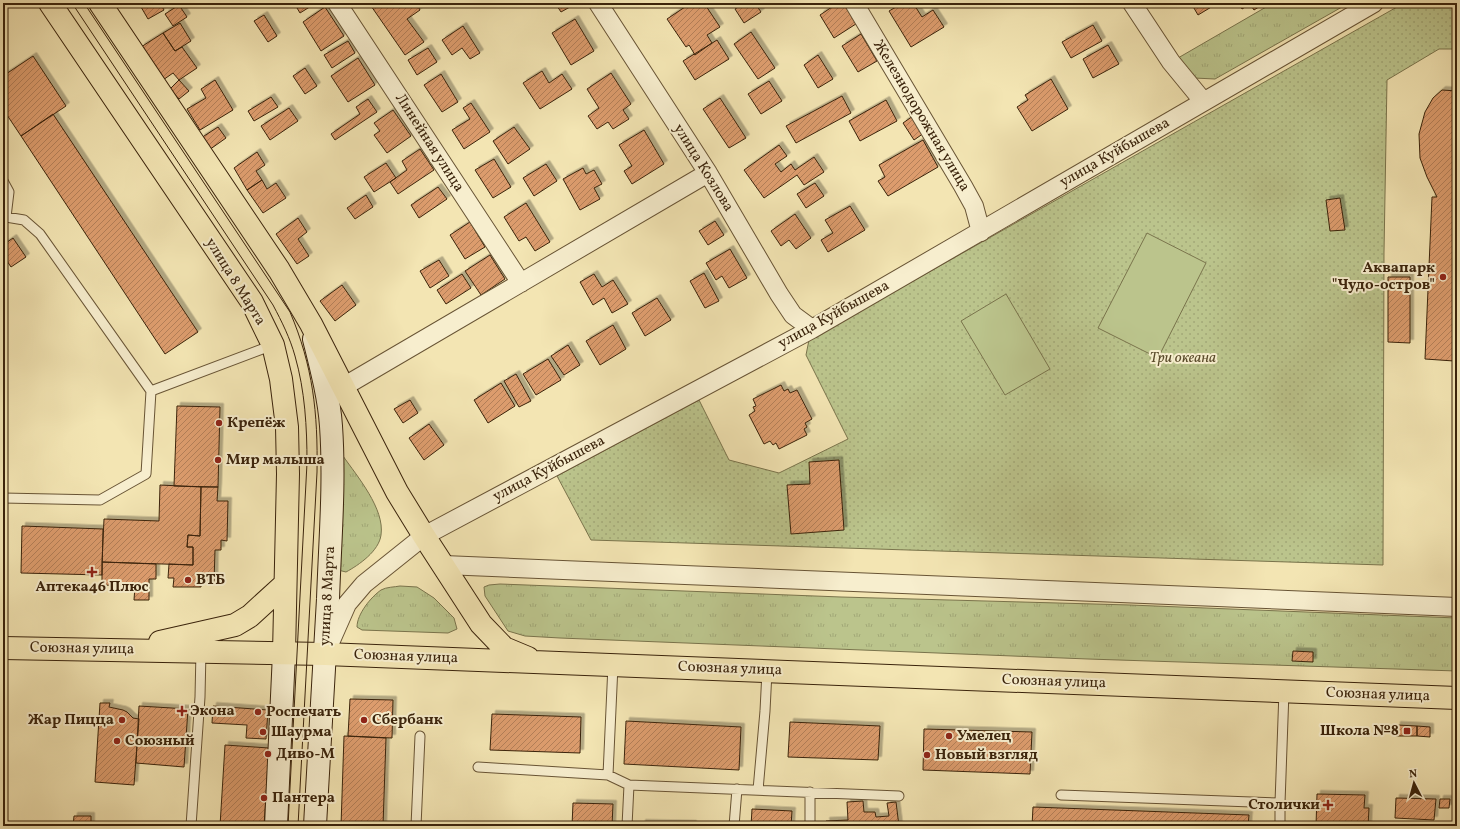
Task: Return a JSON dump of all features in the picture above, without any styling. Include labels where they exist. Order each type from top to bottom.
[{"type":"main road","name":"улица 8 Марта","points":[[50,3],[252,302],[273,345],[281,379],[287,427],[288,474],[284,653]]},
{"type":"main road","name":"улица 8 Марта","points":[[100,3],[279,270],[310,324],[322,372],[331,424],[332,508],[315,826]]},
{"type":"main road","points":[[310,324],[397,492],[481,624],[504,648],[536,662]]},
{"type":"main road","points":[[83,649],[164,642],[235,625],[250,616],[285,584]]},
{"type":"main road","name":"Союзная улица","points":[[3,648],[325,654],[1457,698]]},
{"type":"main road","points":[[276,826],[284,653]]},
{"type":"street","name":"Линейная улица","points":[[337,3],[521,283]]},
{"type":"street","name":"улица Козлова","points":[[598,3],[708,173],[779,294],[793,314],[812,329]]},
{"type":"street","name":"Железнодорожная улица","points":[[854,3],[963,186],[974,206],[981,232]]},
{"type":"street","points":[[1132,3],[1171,62],[1203,101]]},
{"type":"street","name":"улица Куйбышева","points":[[325,654],[347,604],[364,584],[424,536],[812,329],[1374,3]]},
{"type":"street","points":[[343,387],[708,173]]},
{"type":"street","points":[[444,566],[1457,607]]},
{"type":"lane","points":[[3,181],[9,192],[5,218],[24,220],[40,234],[152,391],[146,474],[100,500],[3,498]]},
{"type":"lane","points":[[152,391],[273,345]]},
{"type":"lane","points":[[191,826],[200,697],[201,651]]},
{"type":"lane","points":[[608,775],[613,665]]},
{"type":"lane","points":[[758,790],[767,671]]},
{"type":"lane","points":[[1280,826],[1284,691]]},
{"type":"lane","points":[[416,826],[420,736]]},
{"type":"lane","points":[[478,767],[608,775],[629,785],[899,796]]},
{"type":"lane","points":[[627,826],[629,785]]},
{"type":"lane","points":[[734,826],[737,790]]},
{"type":"lane","points":[[810,792],[810,826]]},
{"type":"lane","points":[[1062,795],[1280,803]]},
{"type":"green space","points":[[1273,3],[1349,3],[1215,79],[1194,78],[1178,58]]},
{"type":"green space","name":"Три океана","points":[[1404,3],[1457,3],[1457,49],[1439,49],[1387,80],[1384,252],[1383,565],[591,540],[557,476],[699,400],[729,460],[779,473],[848,439],[806,355],[809,340]]},
{"type":"green space","points":[[1147,233],[1206,263],[1158,358],[1098,328]]},
{"type":"green space","points":[[1006,294],[1050,369],[1005,395],[961,321]]},
{"type":"green space","points":[[343,456],[369,493],[379,514],[381,525],[381,535],[377,547],[357,566],[346,572],[338,570]]},
{"type":"green space","points":[[500,584],[841,597],[1130,605],[1457,618],[1457,671],[1088,659],[525,636],[508,631],[485,596],[484,587]]},
{"type":"green space","points":[[400,586],[417,587],[434,598],[454,618],[457,629],[448,633],[362,630],[357,627],[362,611],[377,593],[383,589]]},
{"type":"building","points":[[148,3],[160,3],[164,10],[148,19],[141,7]]},
{"type":"building","points":[[294,3],[316,3],[300,13]]},
{"type":"building","points":[[369,3],[416,3],[420,10],[407,19],[424,42],[405,55]]},
{"type":"building","points":[[555,3],[577,3],[561,12]]},
{"type":"building","points":[[691,3],[704,3],[720,27],[707,35],[712,43],[695,55],[689,45],[686,47],[667,19]]},
{"type":"building","points":[[745,3],[755,3],[761,12],[744,23],[735,9]]},
{"type":"building","points":[[838,3],[846,3],[859,22],[834,38],[820,15]]},
{"type":"building","points":[[893,3],[913,3],[922,17],[933,10],[944,27],[911,47],[889,11],[896,7]]},
{"type":"building","points":[[1191,3],[1218,3],[1198,15]]},
{"type":"building","points":[[1239,3],[1265,3],[1254,10],[1250,4],[1242,9]]},
{"type":"building","points":[[179,5],[187,17],[173,26],[165,14]]},
{"type":"building","points":[[325,7],[344,36],[321,51],[303,22]]},
{"type":"building","points":[[264,15],[277,36],[268,42],[254,21]]},
{"type":"building","points":[[575,19],[594,51],[571,65],[552,33]]},
{"type":"building","points":[[180,23],[191,41],[175,51],[163,33]]},
{"type":"building","points":[[1093,25],[1102,41],[1071,58],[1062,42]]},
{"type":"building","points":[[463,26],[480,53],[470,59],[462,48],[452,55],[442,40]]},
{"type":"building","points":[[751,32],[775,68],[758,79],[734,44]]},
{"type":"building","points":[[163,33],[175,51],[182,47],[197,68],[179,80],[173,73],[163,80],[141,47]]},
{"type":"building","points":[[861,34],[877,61],[858,72],[842,46]]},
{"type":"building","points":[[717,40],[729,59],[695,80],[683,61]]},
{"type":"building","points":[[348,41],[355,53],[332,68],[324,55]]},
{"type":"building","points":[[1108,45],[1119,64],[1093,78],[1083,59]]},
{"type":"building","points":[[428,48],[437,62],[417,75],[408,60]]},
{"type":"building","points":[[818,55],[833,79],[818,88],[804,65]]},
{"type":"building","points":[[33,56],[66,106],[21,136],[3,109],[3,76]]},
{"type":"building","points":[[358,58],[375,85],[348,102],[331,76]]},
{"type":"building","points":[[305,68],[317,86],[305,94],[293,76]]},
{"type":"building","points":[[542,71],[549,83],[562,74],[572,89],[540,109],[523,83]]},
{"type":"building","points":[[611,73],[631,104],[623,110],[629,119],[613,129],[608,122],[597,129],[588,116],[599,108],[587,89]]},
{"type":"building","points":[[441,74],[458,102],[442,112],[424,85]]},
{"type":"building","points":[[1051,79],[1068,109],[1032,131],[1017,107],[1028,100],[1025,95]]},
{"type":"building","points":[[179,80],[189,91],[179,99],[170,89]]},
{"type":"building","points":[[215,80],[233,110],[200,130],[187,109],[206,98],[201,89]]},
{"type":"building","points":[[769,81],[782,101],[761,114],[748,94]]},
{"type":"building","name":"Аквапарк \"Чудо-остров\"","points":[[1442,90],[1457,91],[1457,357],[1454,361],[1425,359],[1432,197],[1437,197],[1420,158],[1419,134],[1425,112],[1433,98]]},
{"type":"building","points":[[842,96],[851,113],[796,143],[786,126]]},
{"type":"building","points":[[271,97],[278,107],[254,121],[248,111]]},
{"type":"building","points":[[720,98],[746,138],[729,148],[703,109]]},
{"type":"building","points":[[368,99],[377,112],[335,140],[331,134],[360,114],[356,107]]},
{"type":"building","points":[[886,100],[897,121],[860,141],[849,121]]},
{"type":"building","points":[[471,103],[490,132],[464,149],[452,130],[470,119],[463,108]]},
{"type":"building","points":[[289,108],[298,121],[270,140],[261,126]]},
{"type":"building","points":[[393,110],[411,136],[387,153],[374,135],[380,131],[374,123]]},
{"type":"building","points":[[53,114],[198,332],[165,354],[21,136]]},
{"type":"building","points":[[913,116],[924,133],[914,140],[903,123]]},
{"type":"building","points":[[218,127],[226,138],[209,150],[201,138]]},
{"type":"building","points":[[514,127],[530,149],[508,164],[493,141]]},
{"type":"building","points":[[644,130],[664,164],[632,184],[624,171],[632,166],[619,145]]},
{"type":"building","points":[[923,140],[938,167],[888,196],[878,181],[885,177],[879,165]]},
{"type":"building","points":[[779,145],[787,156],[775,164],[781,172],[791,164],[795,170],[814,157],[824,172],[804,185],[797,175],[764,198],[744,170]]},
{"type":"building","points":[[420,149],[434,170],[398,194],[390,182],[407,170],[402,161]]},
{"type":"building","points":[[257,152],[265,165],[256,171],[262,180],[247,190],[234,168]]},
{"type":"building","points":[[494,159],[511,187],[493,198],[475,170]]},
{"type":"building","points":[[386,163],[396,178],[374,192],[364,177]]},
{"type":"building","points":[[546,164],[557,181],[534,196],[523,178]]},
{"type":"building","points":[[583,168],[586,174],[594,170],[602,184],[594,188],[600,199],[580,210],[563,179]]},
{"type":"building","points":[[262,180],[267,189],[276,183],[286,198],[263,213],[247,190]]},
{"type":"building","points":[[815,183],[824,196],[806,208],[797,194]]},
{"type":"building","points":[[438,187],[447,199],[419,218],[411,205]]},
{"type":"building","points":[[366,195],[373,207],[355,219],[347,208]]},
{"type":"building","points":[[1340,198],[1345,230],[1330,231],[1326,200]]},
{"type":"building","points":[[526,203],[550,242],[535,251],[526,237],[519,241],[504,217]]},
{"type":"building","points":[[850,206],[865,230],[828,252],[821,240],[833,233],[825,220]]},
{"type":"building","points":[[795,214],[811,238],[796,249],[789,240],[781,246],[771,231]]},
{"type":"building","points":[[298,218],[307,232],[298,239],[309,256],[297,264],[276,234]]},
{"type":"building","points":[[715,221],[724,235],[708,245],[699,231]]},
{"type":"building","points":[[470,222],[485,247],[465,259],[450,235]]},
{"type":"building","points":[[13,238],[26,257],[11,267],[3,255],[3,245]]},
{"type":"building","points":[[730,249],[747,278],[729,288],[722,276],[716,280],[706,263]]},
{"type":"building","points":[[490,255],[505,279],[481,295],[465,271]]},
{"type":"building","points":[[439,260],[449,276],[430,288],[420,271]]},
{"type":"building","points":[[704,273],[719,301],[705,308],[690,281]]},
{"type":"building","points":[[462,274],[471,288],[446,304],[437,290]]},
{"type":"building","points":[[594,274],[602,287],[613,280],[628,304],[612,313],[604,298],[593,305],[580,282]]},
{"type":"building","points":[[1388,277],[1410,277],[1410,343],[1388,342]]},
{"type":"building","points":[[342,285],[356,305],[335,321],[320,301]]},
{"type":"building","points":[[657,298],[671,320],[645,336],[632,313]]},
{"type":"building","points":[[613,325],[626,349],[600,365],[586,341]]},
{"type":"building","points":[[568,345],[580,365],[564,375],[551,356]]},
{"type":"building","points":[[548,359],[561,380],[536,395],[523,374]]},
{"type":"building","points":[[516,374],[531,401],[519,407],[504,381]]},
{"type":"building","points":[[501,383],[515,406],[488,423],[474,400]]},
{"type":"building","points":[[781,385],[784,391],[788,389],[790,393],[797,390],[812,419],[805,423],[807,427],[804,429],[807,435],[779,449],[776,443],[773,445],[770,441],[764,444],[749,415],[755,411],[753,407],[756,406],[753,399]]},
{"type":"building","points":[[410,400],[418,413],[403,423],[394,409]]},
{"type":"building","points":[[177,406],[220,407],[218,487],[174,486]]},
{"type":"building","points":[[429,424],[444,445],[424,460],[409,438]]},
{"type":"building","points":[[839,460],[844,530],[791,534],[787,485],[810,484],[809,462]]},
{"type":"building","points":[[160,485],[201,487],[200,536],[188,535],[187,547],[193,547],[193,565],[102,562],[104,519],[159,521]]},
{"type":"building","points":[[201,487],[218,487],[217,501],[228,501],[227,541],[221,540],[221,550],[215,550],[214,582],[201,582],[201,587],[173,587],[174,578],[168,578],[169,564],[193,565],[193,547],[187,547],[188,535],[200,536]]},
{"type":"building","points":[[22,526],[103,529],[102,575],[21,573]]},
{"type":"building","points":[[102,562],[156,564],[156,579],[149,579],[149,600],[134,600],[135,586],[102,585]]},
{"type":"building","points":[[1293,651],[1313,652],[1313,662],[1292,661]]},
{"type":"building","points":[[350,699],[393,700],[392,738],[348,736]]},
{"type":"building","name":"Союзный","points":[[100,703],[110,703],[109,707],[123,710],[133,718],[139,719],[134,785],[95,782]]},
{"type":"building","points":[[139,706],[188,709],[184,767],[136,763]]},
{"type":"building","points":[[213,706],[268,710],[266,739],[246,738],[247,725],[212,723]]},
{"type":"building","points":[[492,714],[581,717],[580,753],[490,750]]},
{"type":"building","points":[[626,721],[741,727],[739,770],[624,764]]},
{"type":"building","points":[[790,722],[880,726],[878,760],[788,757]]},
{"type":"building","points":[[1397,725],[1417,726],[1417,736],[1396,736]]},
{"type":"building","points":[[1417,726],[1430,727],[1430,737],[1417,736]]},
{"type":"building","points":[[924,729],[1032,732],[1030,774],[923,770]]},
{"type":"building","points":[[344,736],[386,738],[383,826],[341,826]]},
{"type":"building","points":[[225,745],[269,748],[264,826],[220,826]]},
{"type":"building","points":[[1317,794],[1365,795],[1364,808],[1369,808],[1368,826],[1316,826]]},
{"type":"building","points":[[1396,798],[1436,799],[1434,820],[1395,818]]},
{"type":"building","points":[[1440,799],[1450,799],[1449,808],[1439,808]]},
{"type":"building","points":[[863,801],[864,812],[875,812],[876,817],[889,816],[887,803],[896,802],[899,826],[827,826],[826,821],[848,820],[847,802]]},
{"type":"building","points":[[573,803],[613,804],[612,826],[572,826]]},
{"type":"building","points":[[1033,807],[1249,815],[1248,826],[1032,826]]},
{"type":"building","points":[[752,809],[792,811],[791,826],[751,826]]},
{"type":"building","points":[[74,816],[91,816],[91,826],[73,826]]},
{"type":"building","points":[[642,823],[693,824],[693,826],[642,826]]},
{"type":"tram line","points":[[72,3],[273,305],[286,330],[295,356],[305,409],[307,463],[288,826]]},
{"type":"tram line","points":[[84,3],[290,312],[304,351],[309,371],[315,410],[317,472],[298,826]]},
{"type":"place","name":"Аквапарк \"Чудо-остров\"","points":[[1443,277]]},
{"type":"place","name":"Крепёж","points":[[219,423]]},
{"type":"place","name":"Мир малыша","points":[[218,460]]},
{"type":"place","name":"Аптека46 Плюс","points":[[92,572]]},
{"type":"place","name":"ВТБ","points":[[188,580]]},
{"type":"place","name":"Экона","points":[[182,711]]},
{"type":"place","name":"Роспечать","points":[[258,712]]},
{"type":"place","name":"Жар Пицца","points":[[122,720]]},
{"type":"place","name":"Сбербанк","points":[[364,720]]},
{"type":"place","name":"Школа №8","points":[[1407,731]]},
{"type":"place","name":"Шаурма","points":[[263,732]]},
{"type":"place","name":"Умелец","points":[[949,736]]},
{"type":"place","name":"Союзный","points":[[117,741]]},
{"type":"place","name":"Диво-М","points":[[268,754]]},
{"type":"place","name":"Новый взгляд","points":[[927,755]]},
{"type":"place","name":"Пантера","points":[[264,798]]},
{"type":"place","name":"Столички","points":[[1328,805]]}]
